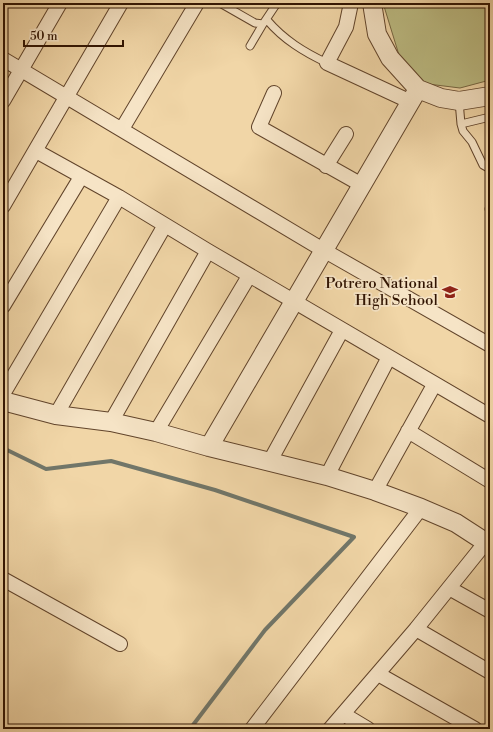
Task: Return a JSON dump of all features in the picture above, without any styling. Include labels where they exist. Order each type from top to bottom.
[{"type":"street","points":[[3,101],[60,3]]},
{"type":"street","points":[[3,206],[121,3]]},
{"type":"street","points":[[122,129],[197,3]]},
{"type":"street","points":[[352,3],[346,27],[327,63],[415,95],[459,101],[490,96]]},
{"type":"street","points":[[372,3],[377,34],[390,58],[415,95]]},
{"type":"street","points":[[3,59],[325,251],[490,345]]},
{"type":"street","points":[[274,93],[259,127],[362,186]]},
{"type":"street","points":[[209,447],[415,95]]},
{"type":"street","points":[[326,166],[346,134]]},
{"type":"street","points":[[36,151],[81,177],[119,196],[249,276],[389,357],[434,385],[490,416]]},
{"type":"street","points":[[3,306],[81,177]]},
{"type":"street","points":[[3,394],[119,196]]},
{"type":"street","points":[[56,415],[166,225]]},
{"type":"street","points":[[111,422],[208,251]]},
{"type":"street","points":[[156,432],[249,276]]},
{"type":"street","points":[[270,461],[342,330]]},
{"type":"street","points":[[327,476],[389,357]]},
{"type":"street","points":[[375,491],[434,385]]},
{"type":"street","points":[[3,401],[56,415],[111,422],[156,432],[209,447],[327,476],[375,491],[421,508],[456,523],[489,541],[330,729]]},
{"type":"street","points":[[408,431],[490,481]]},
{"type":"street","points":[[252,729],[421,508]]},
{"type":"street","points":[[3,579],[120,644]]},
{"type":"street","points":[[449,588],[490,611]]},
{"type":"street","points":[[416,629],[490,672]]},
{"type":"street","points":[[378,674],[475,729]]},
{"type":"street","points":[[343,714],[368,729]]},
{"type":"lane","points":[[220,3],[256,23],[265,22],[306,53],[327,63]]},
{"type":"lane","points":[[250,46],[277,3]]},
{"type":"lane","points":[[459,101],[460,124],[463,131],[472,142],[480,161],[483,165],[490,169]]},
{"type":"lane","points":[[460,124],[490,117]]},
{"type":"green space","points":[[383,3],[490,3],[490,80],[460,88],[428,84],[412,75],[399,55]]},
{"type":"waterway","points":[[3,448],[46,469],[111,461],[215,490],[354,537],[265,630],[190,729]]},
{"type":"place","name":"Potrero National High School","points":[[450,292]]}]
